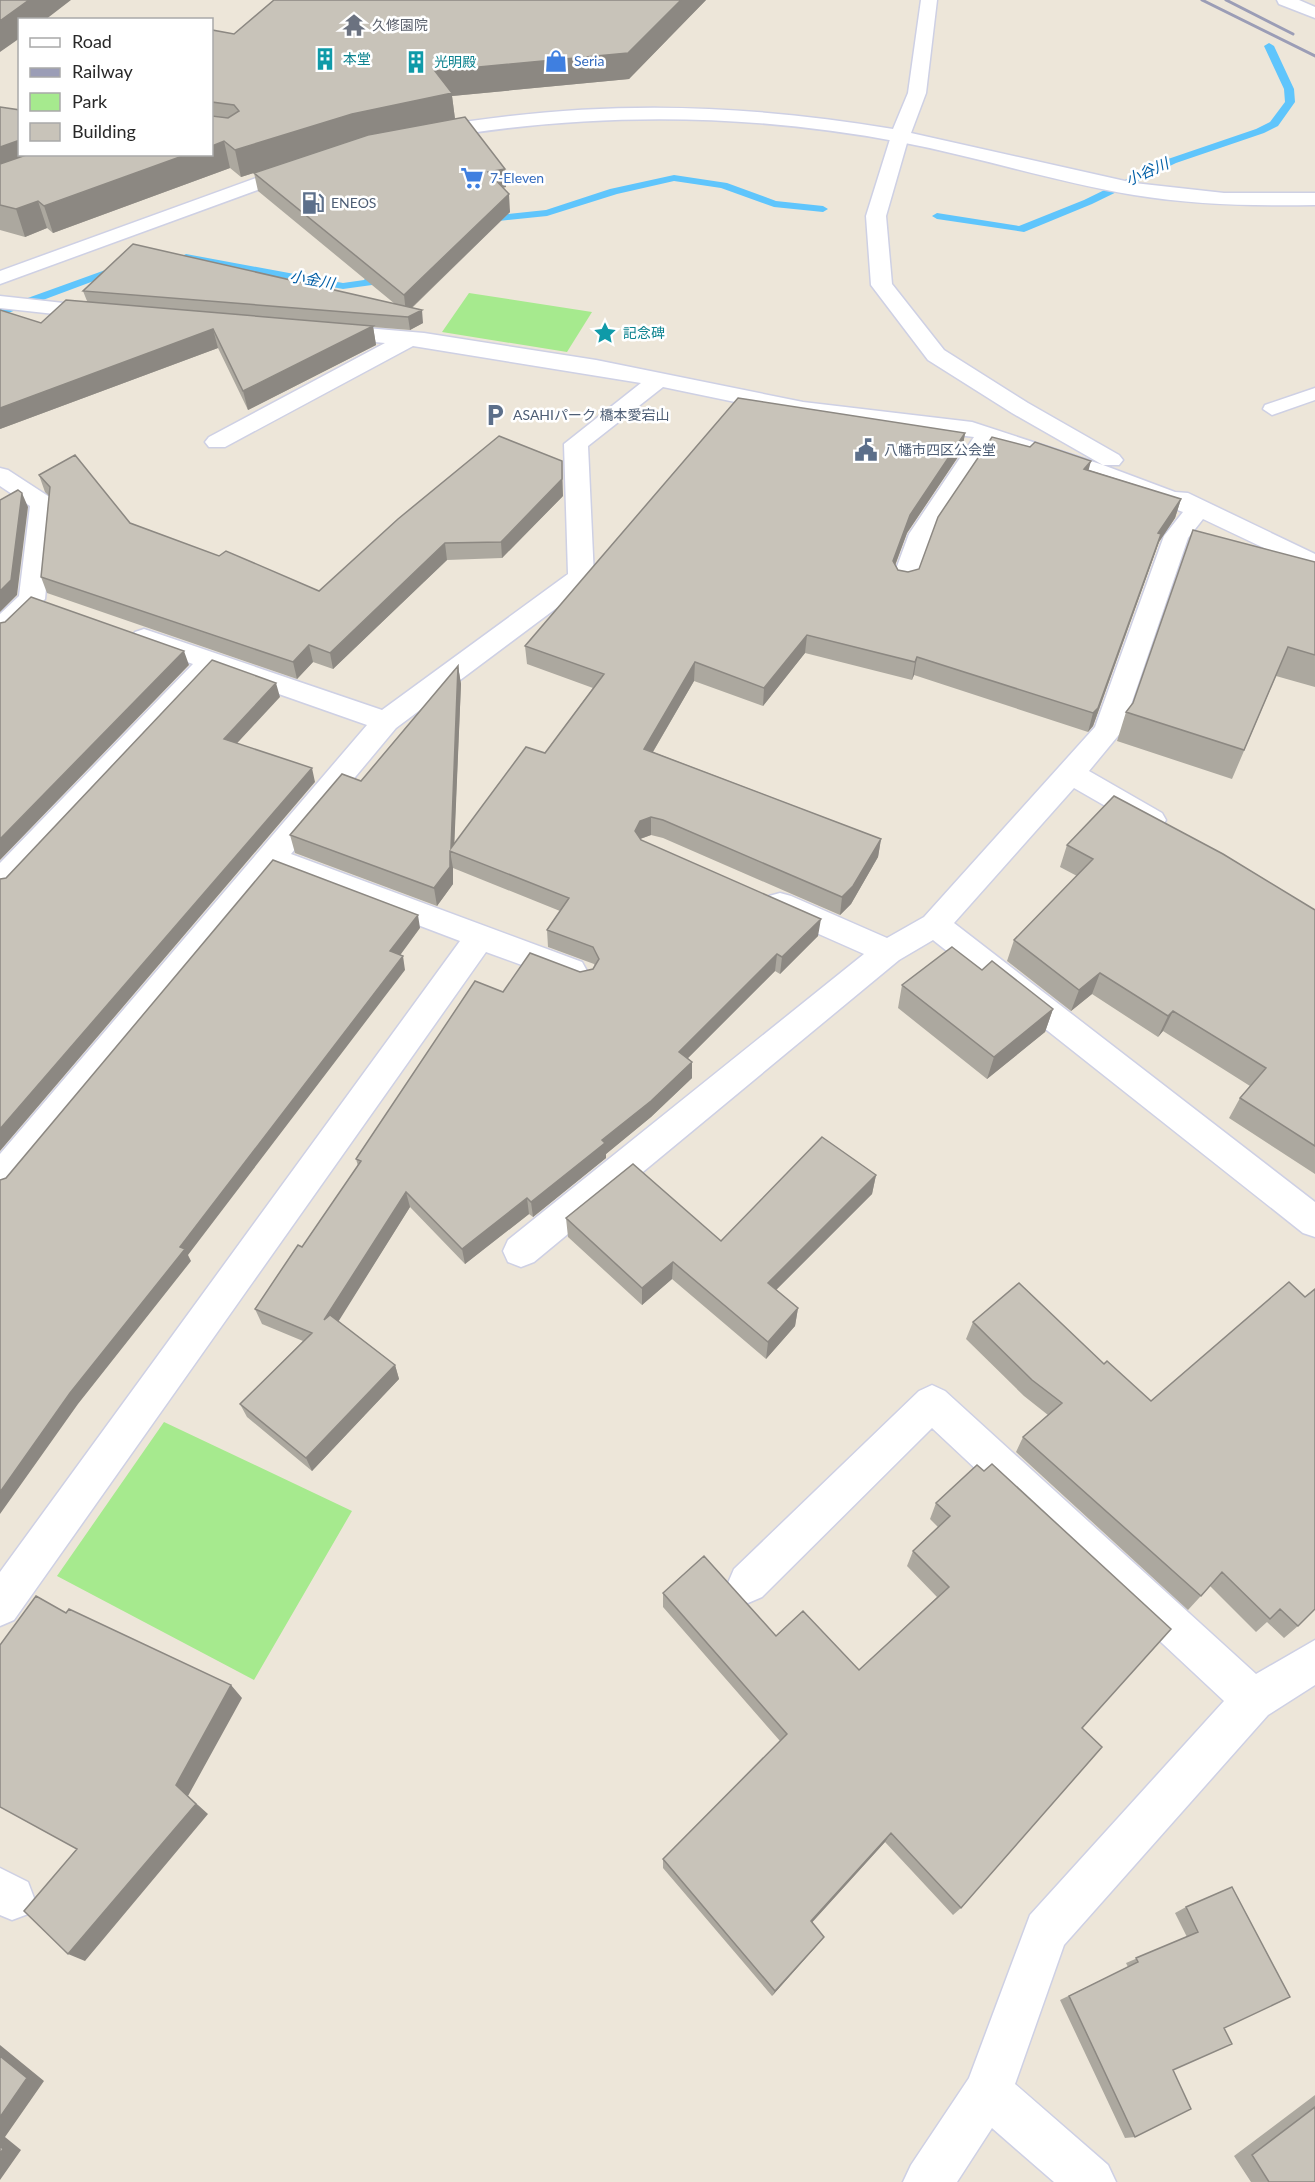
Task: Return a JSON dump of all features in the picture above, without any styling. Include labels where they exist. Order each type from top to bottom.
[{"type":"street","points":[[929,0],[917,93],[900,136],[876,216],[882,285],[936,355],[1020,408],[1198,509],[1315,564]]},
{"type":"street","points":[[1285,0],[1315,13]]},
{"type":"street","points":[[412,137],[470,125],[566,113],[676,110],[775,116],[900,136],[1134,189],[1201,197],[1269,201],[1315,200]]},
{"type":"street","points":[[0,278],[322,161]]},
{"type":"street","points":[[0,302],[126,316]]},
{"type":"street","points":[[315,331],[409,339],[660,379],[803,409],[972,429],[1097,471],[1198,509]]},
{"type":"street","points":[[218,442],[409,339]]},
{"type":"street","points":[[0,1179],[386,721],[581,577],[576,444],[660,379]]},
{"type":"street","points":[[905,580],[921,534],[987,435]]},
{"type":"street","points":[[0,475],[42,503],[43,603],[0,630]]},
{"type":"street","points":[[521,1251],[888,952],[934,925],[1108,731],[1176,536],[1198,509]]},
{"type":"street","points":[[122,630],[386,721]]},
{"type":"street","points":[[0,882],[211,661]]},
{"type":"street","points":[[1070,773],[1172,832]]},
{"type":"street","points":[[272,858],[582,975]]},
{"type":"street","points":[[759,895],[888,952]]},
{"type":"street","points":[[934,925],[1315,1222]]},
{"type":"street","points":[[0,1606],[480,937]]},
{"type":"street","points":[[748,1583],[932,1403],[1253,1700]]},
{"type":"street","points":[[928,2182],[988,2092],[1046,1931],[1253,1700],[1315,1661]]},
{"type":"street","points":[[988,2092],[1091,2182]]},
{"type":"lane","points":[[1272,409],[1315,394]]},
{"type":"green space","points":[[469,293],[592,312],[567,352],[442,332]]},
{"type":"green space","points":[[164,1422],[352,1511],[254,1680],[57,1576]]},
{"type":"building","points":[[0,0],[29,0],[0,21]]},
{"type":"building","points":[[274,0],[681,0],[628,53],[435,71],[452,93],[352,114],[235,150],[224,141],[213,146],[213,116],[228,118],[239,111],[234,105],[213,102],[213,30],[234,34]]},
{"type":"building","points":[[0,107],[18,110],[18,141],[0,147]]},
{"type":"building","points":[[465,117],[505,169],[488,172],[509,194],[404,295],[254,173],[368,135]]},
{"type":"building","points":[[23,156],[182,156],[44,206],[38,201],[16,209],[0,205],[0,164]]},
{"type":"building","points":[[133,244],[422,310],[408,317],[83,291]]},
{"type":"building","points":[[66,300],[373,326],[243,391],[213,329],[0,408],[0,310],[41,323]]},
{"type":"building","points":[[738,398],[965,433],[910,515],[893,561],[898,570],[908,572],[919,569],[938,517],[992,437],[1030,447],[1035,442],[1091,461],[1084,469],[1181,499],[1158,533],[1161,534],[1098,708],[1093,713],[917,657],[915,662],[807,635],[764,688],[695,662],[644,749],[881,839],[853,886],[842,897],[663,820],[651,817],[640,821],[635,831],[641,840],[821,919],[782,957],[777,954],[679,1052],[692,1062],[651,1101],[602,1140],[605,1143],[531,1202],[527,1198],[462,1249],[406,1192],[324,1320],[330,1315],[395,1365],[306,1458],[240,1404],[312,1333],[255,1309],[298,1245],[302,1247],[361,1161],[356,1159],[475,981],[503,992],[530,953],[580,972],[593,969],[599,959],[593,947],[547,930],[569,898],[450,851],[450,867],[434,888],[290,835],[342,774],[361,781],[458,666],[451,848],[526,747],[545,753],[604,674],[525,646]]},
{"type":"building","points":[[499,436],[562,461],[562,479],[501,542],[445,543],[330,653],[309,645],[293,662],[41,577],[50,487],[39,475],[75,455],[130,523],[219,556],[226,551],[319,591],[398,519]]},
{"type":"building","points":[[18,490],[22,493],[11,580],[0,591],[0,500]]},
{"type":"building","points":[[1193,530],[1315,562],[1315,655],[1288,647],[1244,750],[1126,712],[1133,703]]},
{"type":"building","points":[[31,597],[184,651],[0,839],[0,623],[5,622]]},
{"type":"building","points":[[212,660],[276,683],[224,739],[312,768],[0,1129],[0,879],[6,878]]},
{"type":"building","points":[[1114,796],[1223,854],[1315,910],[1315,1146],[1240,1098],[1266,1068],[1173,1011],[1168,1016],[1100,973],[1079,990],[1014,940],[1093,859],[1067,845]]},
{"type":"building","points":[[273,860],[418,915],[390,951],[403,956],[180,1247],[185,1249],[70,1393],[0,1492],[0,1180],[6,1178]]},
{"type":"building","points":[[952,947],[982,970],[992,961],[1053,1009],[994,1057],[902,985]]},
{"type":"building","points":[[822,1137],[876,1175],[768,1283],[798,1308],[768,1342],[673,1262],[642,1288],[566,1218],[633,1164],[721,1241]]},
{"type":"building","points":[[1289,1282],[1305,1297],[1315,1289],[1315,1609],[1298,1626],[1280,1609],[1270,1619],[1222,1572],[1201,1596],[1023,1437],[1062,1403],[1032,1380],[973,1322],[1019,1283],[1104,1364],[1107,1361],[1151,1401]]},
{"type":"building","points":[[992,1464],[1171,1629],[1082,1728],[1102,1747],[961,1908],[891,1833],[811,1921],[824,1937],[775,1991],[663,1859],[787,1734],[663,1593],[704,1556],[776,1636],[803,1611],[859,1670],[949,1587],[913,1551],[950,1516],[936,1503],[977,1465],[984,1471]]},
{"type":"building","points":[[36,1596],[66,1613],[69,1609],[231,1685],[176,1785],[196,1804],[68,1954],[24,1911],[77,1849],[0,1807],[0,1645]]},
{"type":"building","points":[[1232,1887],[1290,1997],[1224,2028],[1232,2044],[1173,2070],[1191,2109],[1135,2137],[1069,1996],[1138,1962],[1136,1958],[1198,1932],[1186,1907]]},
{"type":"building","points":[[0,2056],[27,2078],[0,2117]]},
{"type":"building","points":[[1315,2107],[1315,2182],[1269,2182],[1252,2155]]},
{"type":"waterway","name":"小谷川","points":[[937,216],[1020,230],[1088,202],[1172,161],[1260,131],[1274,124],[1290,102],[1289,89],[1269,46]]},
{"type":"waterway","name":"小金川","points":[[480,220],[547,213],[614,191],[674,178],[723,185],[774,204],[823,209]]},
{"type":"waterway","name":"小金川","points":[[186,257],[343,286],[368,283],[383,264]]},
{"type":"waterway","name":"小金川","points":[[0,312],[122,267]]},
{"type":"railway","points":[[1202,0],[1315,56]]},
{"type":"railway","points":[[1226,0],[1293,34]]},
{"type":"place","name":"久修園院","points":[[354,25]]},
{"type":"place","name":"本堂","points":[[325,59]]},
{"type":"place","name":"Seria","points":[[556,61]]},
{"type":"place","name":"光明殿","points":[[416,62]]},
{"type":"place","name":"7-Eleven","points":[[472,178]]},
{"type":"place","name":"ENEOS","points":[[313,203]]},
{"type":"place","name":"記念碑","points":[[605,333]]},
{"type":"place","name":"ASAHIパーク 橋本愛宕山","points":[[495,415]]},
{"type":"place","name":"八幡市四区公会堂","points":[[866,450]]}]
